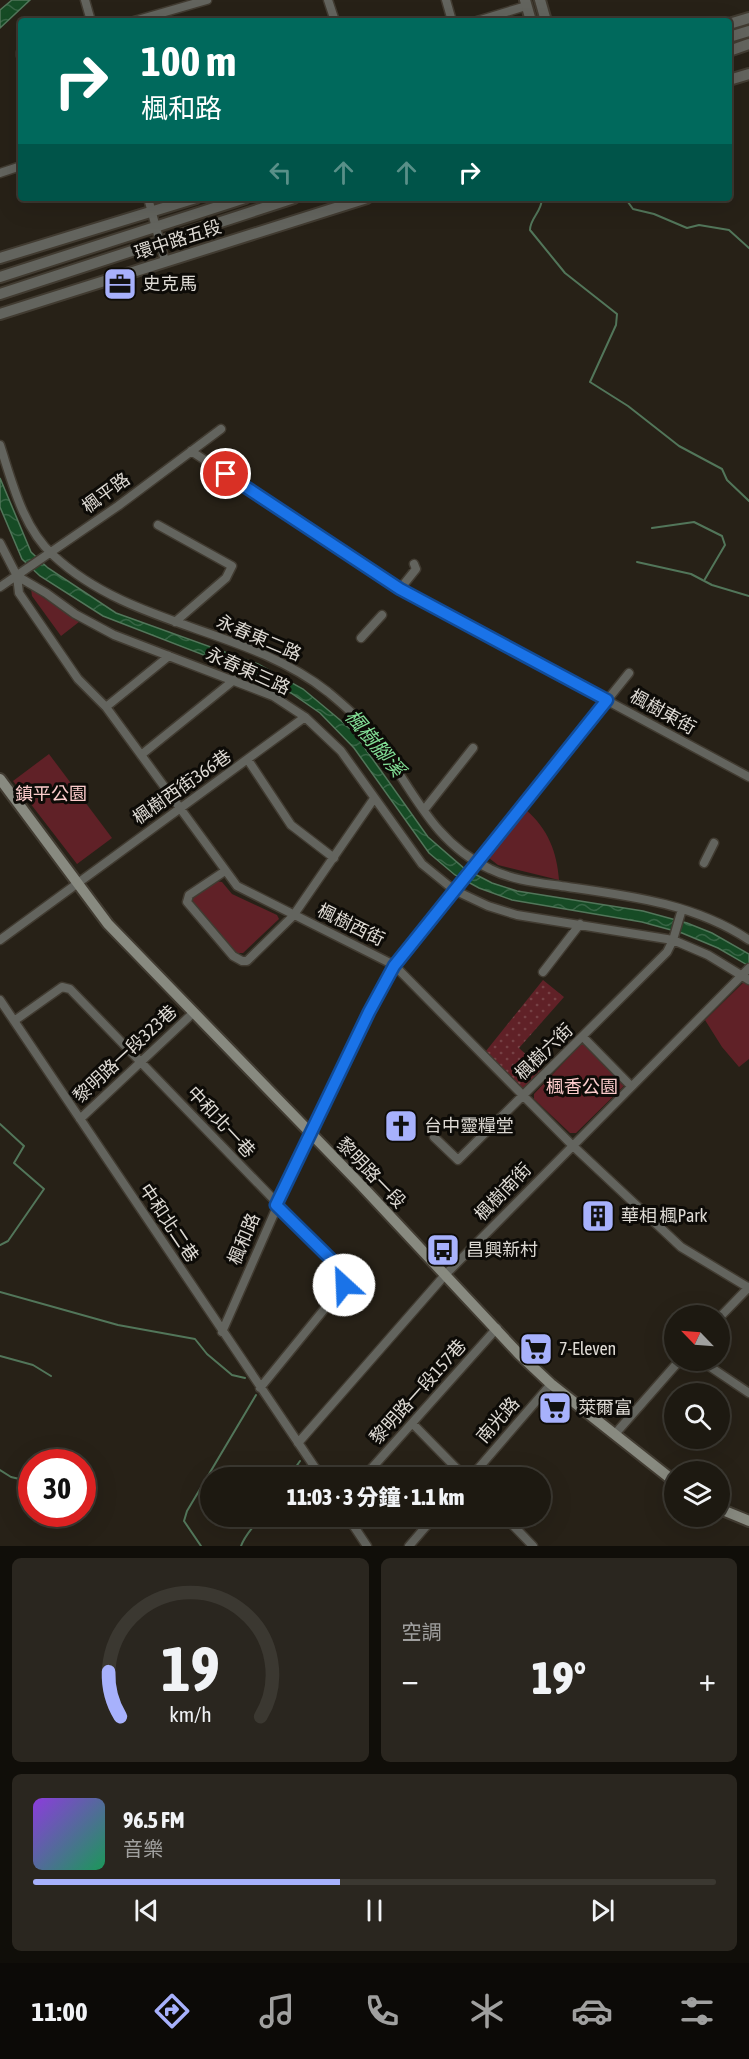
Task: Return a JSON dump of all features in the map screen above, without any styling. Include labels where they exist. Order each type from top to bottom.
[{"type":"main road","name":"黎明路一段","points":[[0,779],[108,924],[193,1013],[551,1384],[664,1473]]},
{"type":"main road","points":[[730,1513],[749,1521]]},
{"type":"street","points":[[85,0],[91,18]]},
{"type":"street","points":[[144,18],[207,0]]},
{"type":"street","points":[[328,0],[334,18]]},
{"type":"street","points":[[446,0],[451,18]]},
{"type":"street","points":[[540,0],[545,18]]},
{"type":"street","points":[[485,18],[526,3],[530,18]]},
{"type":"street","points":[[732,23],[749,18]]},
{"type":"street","points":[[732,36],[749,32]]},
{"type":"street","points":[[732,50],[749,44]]},
{"type":"street","points":[[732,79],[749,74]]},
{"type":"street","points":[[0,173],[18,167]]},
{"type":"street","points":[[148,201],[165,261]]},
{"type":"street","name":"環中路五段","points":[[0,258],[187,201]]},
{"type":"street","name":"環中路五段","points":[[0,277],[235,201]]},
{"type":"street","name":"環中路五段","points":[[0,294],[285,201]]},
{"type":"street","name":"環中路五段","points":[[0,314],[357,201]]},
{"type":"street","name":"楓平路","points":[[20,574],[51,554],[221,429]]},
{"type":"street","name":"永春東二路","points":[[0,445],[26,515],[38,538],[51,554],[108,594],[138,609],[267,655],[327,692],[364,725],[424,810],[432,825],[474,866],[505,876],[648,899],[716,921],[749,940]]},
{"type":"street","name":"楓樹東街","points":[[191,452],[400,589],[749,777]]},
{"type":"street","points":[[158,525],[232,566],[226,578],[175,622]]},
{"type":"street","points":[[0,543],[20,574],[0,587]]},
{"type":"street","points":[[400,589],[416,569],[414,564]]},
{"type":"street","name":"永春東三路","points":[[20,574],[94,625],[273,696],[305,717],[341,751],[373,800],[422,864],[454,890],[488,906],[517,915],[673,940],[747,975]]},
{"type":"street","name":"楓樹西街","points":[[20,574],[20,593],[72,670],[106,707],[237,886],[394,966],[572,1145],[681,1247],[749,1287]]},
{"type":"street","points":[[361,638],[381,615]]},
{"type":"street","points":[[106,707],[169,656]]},
{"type":"street","points":[[474,866],[629,674]]},
{"type":"street","points":[[141,755],[234,680]]},
{"type":"street","name":"楓樹西街366巷","points":[[0,940],[76,882],[249,760],[305,717]]},
{"type":"street","points":[[424,810],[473,748]]},
{"type":"street","points":[[249,760],[291,825],[334,858]]},
{"type":"street","points":[[225,871],[189,895],[186,902],[238,959],[247,961],[293,916],[373,800]]},
{"type":"street","points":[[704,863],[714,843]]},
{"type":"street","name":"楓和路","points":[[222,1332],[309,1134],[394,966],[474,866]]},
{"type":"street","points":[[673,940],[682,909]]},
{"type":"street","points":[[543,972],[580,924]]},
{"type":"street","name":"楓樹六街","points":[[434,1137],[458,1160],[667,952],[673,940]]},
{"type":"street","name":"楓樹南街","points":[[298,1443],[445,1275],[631,1086],[747,975]]},
{"type":"street","name":"中和北一巷","points":[[14,1021],[62,987],[70,989],[276,1205],[342,1270],[344,1285],[260,1388]]},
{"type":"street","name":"中和北二巷","points":[[0,1000],[314,1467]]},
{"type":"street","name":"黎明路一段323巷","points":[[80,1119],[193,1013]]},
{"type":"street","points":[[583,1037],[631,1086]]},
{"type":"street","points":[[730,1307],[749,1287]]},
{"type":"street","name":"黎明路一段157巷","points":[[373,1467],[497,1328]]},
{"type":"street","points":[[615,1434],[670,1371]]},
{"type":"street","points":[[716,1371],[749,1393]]},
{"type":"street","name":"南光路","points":[[478,1467],[551,1384]]},
{"type":"street","points":[[412,1423],[457,1467]]},
{"type":"street","points":[[354,1527],[367,1546]]},
{"type":"street","points":[[409,1546],[425,1527]]},
{"type":"street","points":[[515,1527],[533,1546]]},
{"type":"green space","points":[[31,589],[79,622],[61,636],[32,596]]},
{"type":"green space","name":"鎮平公園","points":[[49,754],[112,838],[77,864],[13,781]]},
{"type":"green space","points":[[526,810],[546,833],[556,860],[559,880],[498,865],[489,858]]},
{"type":"green space","points":[[216,881],[222,882],[232,894],[277,915],[279,919],[243,953],[237,953],[193,906],[190,899]]},
{"type":"green space","points":[[543,980],[564,997],[519,1048],[544,1071],[523,1089],[489,1057],[486,1051]]},
{"type":"green space","points":[[745,981],[749,985],[749,1059],[739,1067],[722,1047],[705,1020]]},
{"type":"green space","name":"楓香公園","points":[[583,1042],[625,1085],[576,1133],[570,1133],[534,1099],[534,1094]]},
{"type":"water","points":[[12,0],[30,0],[0,28],[0,10]]},
{"type":"water","points":[[0,478],[31,552],[48,568],[116,613],[258,664],[303,689],[352,730],[428,837],[465,869],[492,883],[517,891],[643,911],[687,923],[712,933],[749,954],[749,966],[718,948],[682,933],[642,922],[512,900],[479,888],[455,875],[429,853],[354,748],[320,713],[291,693],[258,676],[103,616],[40,576],[22,559],[0,507]]},
{"type":"waterway","points":[[541,201],[530,230],[565,273],[617,314],[616,325],[590,382],[628,406],[679,446],[722,469],[727,480],[749,501]]},
{"type":"waterway","points":[[627,201],[633,209],[654,214],[687,228],[699,225],[729,230],[749,248]]},
{"type":"waterway","points":[[652,528],[694,522],[722,536],[725,545],[705,579]]},
{"type":"waterway","points":[[637,562],[691,574],[712,585],[749,596]]},
{"type":"waterway","points":[[0,1124],[24,1146],[14,1163],[44,1189],[8,1241],[0,1245]]},
{"type":"waterway","points":[[0,1292],[118,1325],[195,1339],[207,1354],[232,1375],[245,1378]]},
{"type":"waterway","points":[[0,1356],[33,1365],[51,1376]]},
{"type":"waterway","points":[[201,1546],[184,1521],[187,1511],[256,1395]]},
{"type":"waterway","points":[[296,1467],[300,1461]]},
{"type":"waterway","points":[[0,1470],[18,1479]]},
{"type":"waterway","points":[[241,1546],[253,1527]]},
{"type":"place","name":"史克馬","points":[[120,284]]},
{"type":"place","name":"台中靈糧堂","points":[[401,1126]]},
{"type":"place","name":"華相 楓Park","points":[[598,1216]]},
{"type":"place","name":"昌興新村","points":[[443,1250]]},
{"type":"place","name":"7-Eleven","points":[[536,1349]]},
{"type":"place","name":"萊爾富","points":[[555,1408]]},
{"type":"route","points":[[226,474],[400,589],[607,700],[394,966],[369,1012],[276,1205],[305,1231],[342,1270],[344,1285]]},
{"type":"water label","name":"楓樹腳溪","points":[[375,743]]}]
